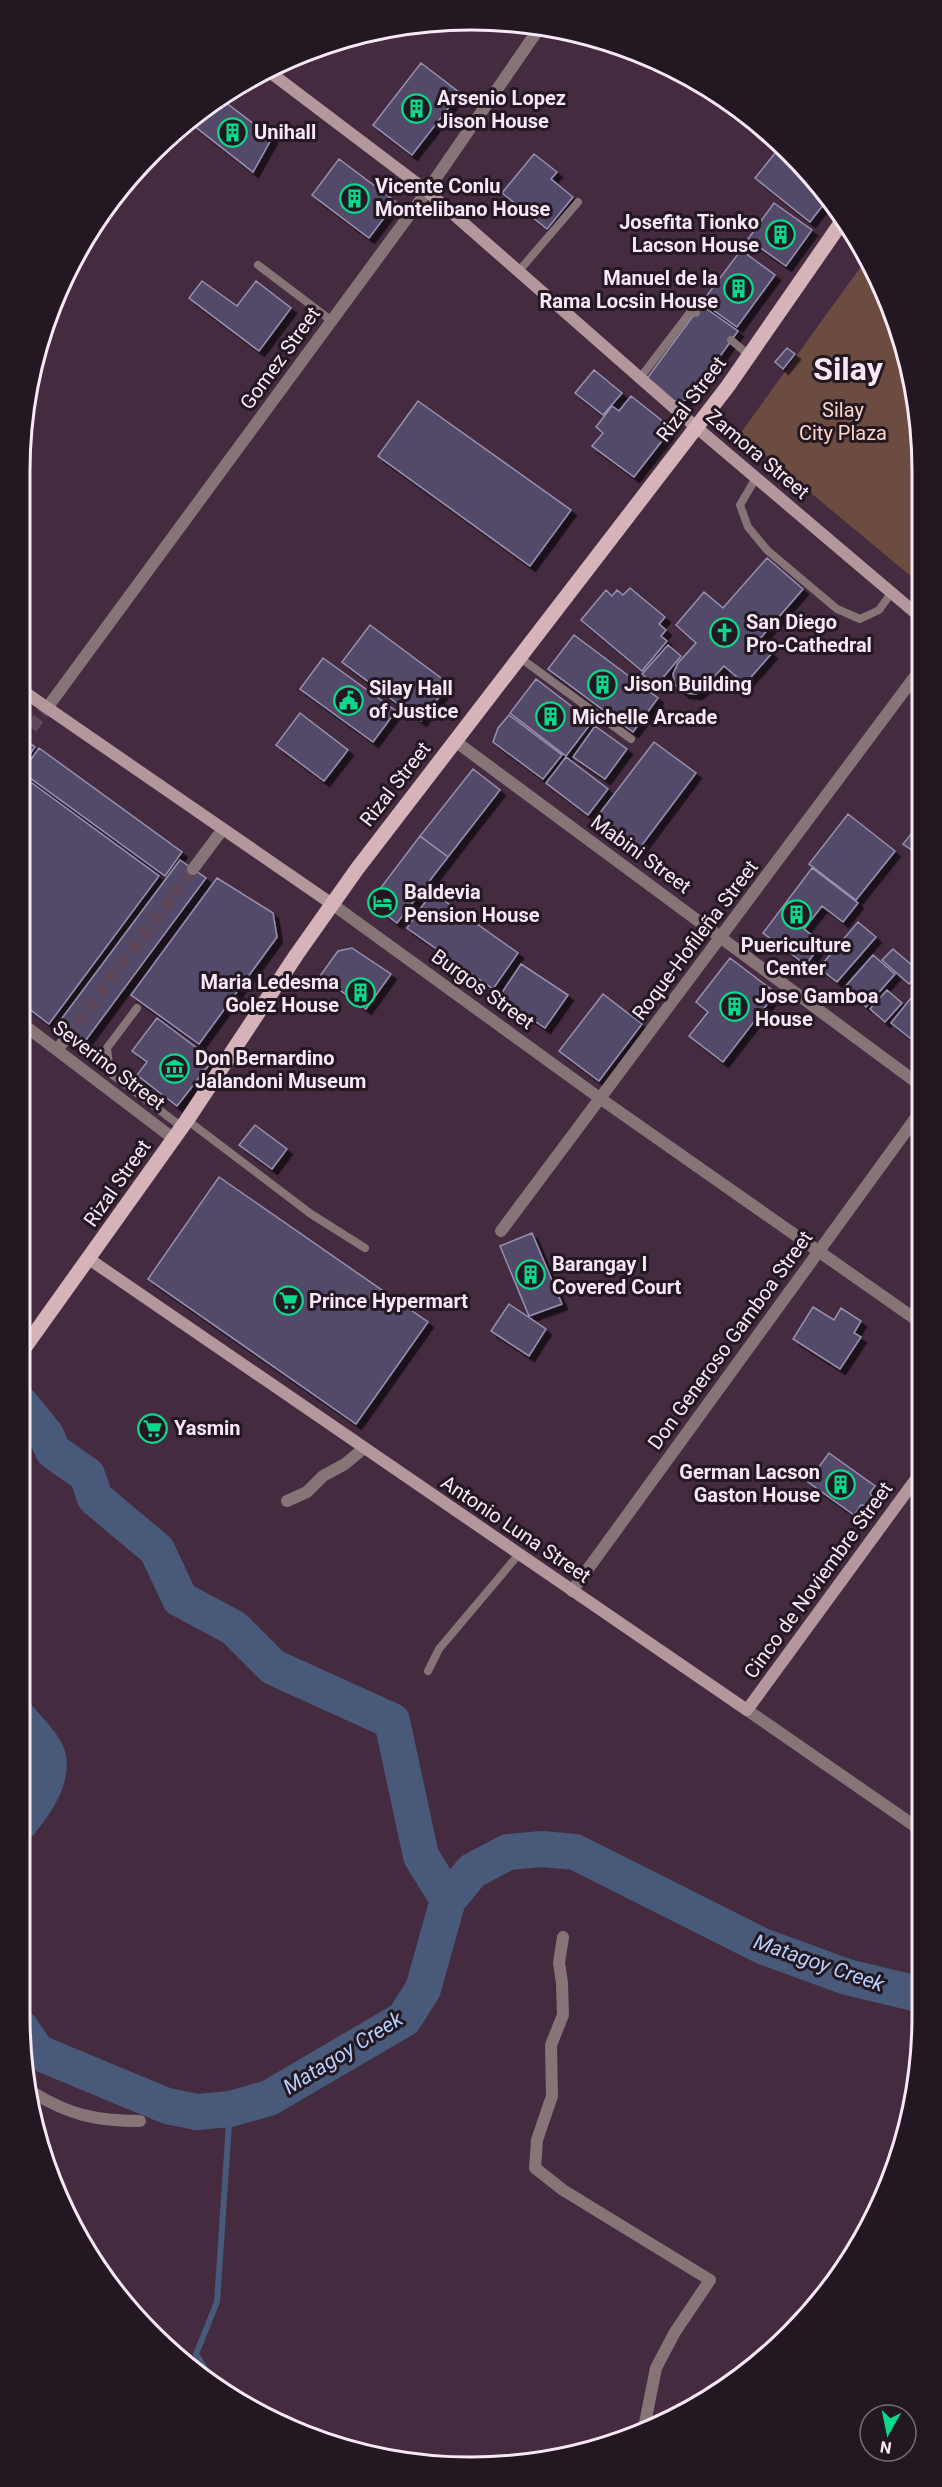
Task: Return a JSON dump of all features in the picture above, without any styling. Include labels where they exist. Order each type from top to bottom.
[{"type":"main road","name":"Rizal Street","points":[[30,1340],[181,1129],[332,904],[750,356],[838,227]]},
{"type":"street","name":"Gomez Street","points":[[47,708],[427,191],[535,35]]},
{"type":"street","name":"Zamora Street","points":[[275,76],[427,191],[696,428],[912,610]]},
{"type":"street","name":"Roque-Hofileña Street","points":[[501,1231],[912,680]]},
{"type":"street","name":"Burgos Street","points":[[30,696],[332,904],[601,1099],[912,1317]]},
{"type":"street","name":"Mabini Street","points":[[455,741],[912,1079]]},
{"type":"street","points":[[193,869],[223,829]]},
{"type":"street","name":"Severino Street","points":[[30,1030],[57,1050],[181,1129]]},
{"type":"street","points":[[57,1050],[66,1038]]},
{"type":"street","name":"Don Generoso Gamboa Street","points":[[572,1591],[912,1123]]},
{"type":"street","name":"Antonio Luna Street","points":[[89,1259],[912,1824]]},
{"type":"street","points":[[287,1501],[307,1492],[323,1476],[345,1464],[364,1448]]},
{"type":"street","name":"Cinco de Noviembre Street","points":[[747,1710],[912,1484]]},
{"type":"street","points":[[563,1937],[559,1963],[563,2015],[551,2045],[552,2096],[537,2140],[535,2168],[563,2190],[710,2280],[675,2332],[656,2368],[645,2421]]},
{"type":"street","points":[[37,2094],[78,2115],[108,2121],[140,2121]]},
{"type":"lane","points":[[518,272],[578,202]]},
{"type":"lane","points":[[258,265],[332,321]]},
{"type":"lane","points":[[640,378],[692,310],[696,313]]},
{"type":"lane","points":[[730,340],[750,356]]},
{"type":"lane","points":[[756,478],[740,505],[748,527],[776,558],[837,609],[860,619],[879,610],[892,592]]},
{"type":"lane","points":[[519,657],[631,739]]},
{"type":"lane","points":[[137,1008],[107,1048],[110,1073],[181,1129],[365,1248]]},
{"type":"lane","points":[[428,1671],[439,1649],[519,1554]]},
{"type":"green space","name":"Silay City Plaza","points":[[861,266],[889,329],[904,385],[911,442],[912,577],[740,434]]},
{"type":"building","name":"Arsenio Lopez Jison House","points":[[421,63],[460,93],[412,155],[373,125]]},
{"type":"building","name":"Unihall","points":[[227,103],[272,138],[253,172],[195,127]]},
{"type":"building","points":[[776,152],[803,180],[823,205],[810,222],[755,178]]},
{"type":"building","points":[[534,154],[557,172],[551,179],[573,197],[547,229],[502,193]]},
{"type":"building","name":"Vicente Conlu Montelibano House","points":[[339,159],[396,202],[369,238],[312,195]]},
{"type":"building","name":"Josefita Tionko Lacson House","points":[[774,203],[812,230],[786,266],[748,239]]},
{"type":"building","name":"Manuel de la Rama Locsin House","points":[[741,250],[775,275],[737,327],[702,302]]},
{"type":"building","points":[[202,281],[237,306],[256,281],[291,308],[259,351],[189,298]]},
{"type":"building","points":[[701,305],[738,331],[689,400],[671,401],[646,380]]},
{"type":"building","points":[[787,348],[795,354],[783,369],[775,362]]},
{"type":"building","points":[[594,370],[622,393],[603,415],[575,393]]},
{"type":"building","points":[[631,396],[665,423],[668,433],[634,477],[592,446],[603,433],[596,427],[612,406],[619,411]]},
{"type":"building","points":[[418,401],[571,510],[530,566],[378,456]]},
{"type":"building","name":"San Diego Pro-Cathedral","points":[[767,558],[803,589],[758,641],[772,653],[745,684],[724,666],[701,691],[696,694],[684,693],[675,685],[673,674],[678,663],[696,643],[676,625],[704,592],[723,608]]},
{"type":"building","points":[[630,588],[665,617],[659,624],[666,630],[661,636],[667,641],[642,671],[581,620],[606,590],[612,596],[617,590],[623,595]]},
{"type":"building","points":[[370,625],[449,684],[421,721],[342,662]]},
{"type":"building","name":"Jison Building","points":[[574,635],[658,698],[633,732],[548,669]]},
{"type":"building","points":[[668,645],[681,656],[656,686],[642,674]]},
{"type":"building","name":"Silay Hall of Justice","points":[[323,658],[396,711],[373,742],[300,689]]},
{"type":"building","name":"Michelle Arcade","points":[[536,679],[592,722],[566,756],[510,713]]},
{"type":"building","points":[[300,713],[348,750],[324,781],[276,745]]},
{"type":"building","points":[[509,715],[562,755],[543,779],[493,742],[498,728]]},
{"type":"building","points":[[595,726],[627,749],[605,779],[573,757]]},
{"type":"building","points":[[654,742],[696,773],[636,853],[593,822]]},
{"type":"building","points":[[30,743],[35,747],[30,754]]},
{"type":"building","points":[[39,748],[182,852],[165,876],[30,778],[30,761]]},
{"type":"building","points":[[566,757],[608,789],[588,815],[546,783]]},
{"type":"building","points":[[473,769],[500,790],[448,857],[420,836]]},
{"type":"building","points":[[30,782],[159,876],[49,1024],[30,1010]]},
{"type":"building","points":[[848,814],[895,851],[856,900],[809,864]]},
{"type":"building","points":[[912,833],[912,850],[903,844]]},
{"type":"building","points":[[420,836],[448,857],[397,923],[370,902]]},
{"type":"building","points":[[180,860],[206,878],[80,1048],[54,1029]]},
{"type":"building","name":"Puericulture Center","points":[[812,868],[858,903],[843,922],[822,906],[804,929],[822,943],[806,965],[763,933]]},
{"type":"building","points":[[217,878],[273,913],[277,937],[199,1044],[131,995]]},
{"type":"building","points":[[432,892],[518,953],[493,989],[407,928]]},
{"type":"building","points":[[858,922],[876,937],[837,982],[819,968]]},
{"type":"building","name":"Maria Ledesma Golez House","points":[[352,948],[391,974],[366,1009],[320,976],[338,951]]},
{"type":"building","points":[[893,949],[912,965],[912,981],[909,984],[882,960]]},
{"type":"building","points":[[873,955],[895,974],[866,1007],[844,988]]},
{"type":"building","name":"Jose Gamboa House","points":[[730,958],[776,993],[723,1062],[689,1036],[708,1012],[696,1002]]},
{"type":"building","points":[[521,964],[568,995],[545,1028],[499,997]]},
{"type":"building","points":[[887,990],[902,1003],[885,1022],[870,1009]]},
{"type":"building","points":[[603,994],[642,1024],[599,1081],[559,1051]]},
{"type":"building","points":[[911,998],[912,1040],[891,1023]]},
{"type":"building","name":"Don Bernardino Jalandoni Museum","points":[[157,1018],[213,1060],[177,1106],[137,1075],[147,1062],[132,1051]]},
{"type":"building","points":[[255,1125],[287,1149],[272,1169],[239,1145]]},
{"type":"building","name":"Prince Hypermart","points":[[219,1177],[428,1322],[356,1424],[148,1279]]},
{"type":"building","name":"Barangay I Covered Court","points":[[532,1233],[562,1304],[529,1316],[500,1246]]},
{"type":"building","points":[[509,1304],[546,1329],[529,1356],[491,1331]]},
{"type":"building","points":[[813,1307],[834,1320],[841,1308],[861,1321],[854,1333],[861,1337],[840,1369],[793,1339]]},
{"type":"building","name":"German Lacson Gaston House","points":[[829,1453],[875,1486],[870,1493],[874,1500],[869,1506],[861,1505],[854,1515],[808,1482]]},
{"type":"waterway","points":[[30,1415],[46,1435],[53,1451],[87,1475],[95,1498],[157,1550],[180,1599],[234,1628],[273,1667],[392,1721],[421,1856],[448,1900]]},
{"type":"waterway","name":"Matagoy Creek","points":[[30,1730],[41,1743],[49,1761],[46,1780],[30,1810]]},
{"type":"waterway","name":"Matagoy Creek","points":[[31,2043],[37,2052],[167,2106],[197,2112],[230,2109],[269,2098],[404,2019],[423,1989],[448,1900],[472,1871],[508,1852],[542,1849],[575,1852],[762,1946],[847,1977],[912,1993]]},
{"type":"waterway","points":[[204,2367],[196,2354],[217,2302],[230,2109]]},
{"type":"tunnel","points":[[30,729],[47,708]]},
{"type":"tunnel","points":[[66,1038],[193,869]]},
{"type":"place","name":"Arsenio Lopez Jison House","points":[[416,109]]},
{"type":"place","name":"Unihall","points":[[233,132]]},
{"type":"place","name":"Vicente Conlu Montelibano House","points":[[354,198]]},
{"type":"place","name":"Josefita Tionko Lacson House","points":[[780,234]]},
{"type":"place","name":"Manuel de la Rama Locsin House","points":[[739,289]]},
{"type":"place","name":"San Diego Pro-Cathedral","points":[[725,633]]},
{"type":"place","name":"Jison Building","points":[[603,684]]},
{"type":"place","name":"Silay Hall of Justice","points":[[348,700]]},
{"type":"place","name":"Michelle Arcade","points":[[551,717]]},
{"type":"place","name":"Baldevia Pension House","points":[[383,903]]},
{"type":"place","name":"Puericulture Center","points":[[796,914]]},
{"type":"place","name":"Maria Ledesma Golez House","points":[[360,993]]},
{"type":"place","name":"Jose Gamboa House","points":[[734,1007]]},
{"type":"place","name":"Don Bernardino Jalandoni Museum","points":[[174,1069]]},
{"type":"place","name":"Barangay I Covered Court","points":[[531,1275]]},
{"type":"place","name":"Prince Hypermart","points":[[288,1301]]},
{"type":"place","name":"Yasmin","points":[[153,1428]]},
{"type":"place","name":"German Lacson Gaston House","points":[[841,1484]]},
{"type":"district","name":"Silay","points":[[848,369]]}]
